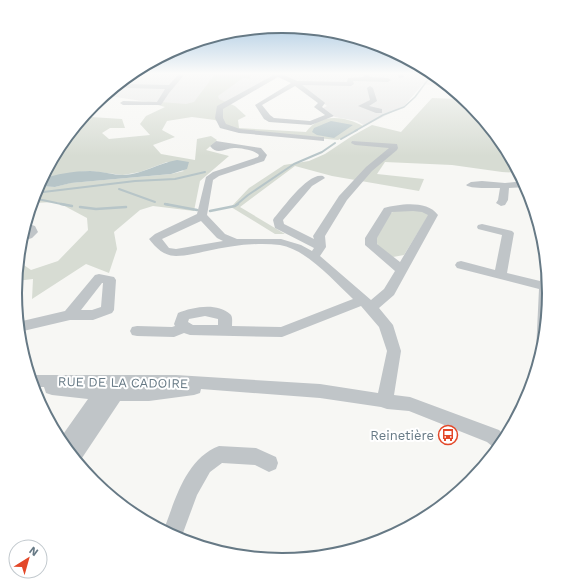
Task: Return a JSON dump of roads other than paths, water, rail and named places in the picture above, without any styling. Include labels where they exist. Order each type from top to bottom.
[{"type":"street","points":[[124,103],[159,104],[161,101]]},
{"type":"street","points":[[231,101],[220,108],[219,118],[222,126],[239,131],[321,139]]},
{"type":"street","points":[[265,101],[258,106],[267,117],[272,120],[311,123],[330,116],[318,107],[322,103],[320,101]]},
{"type":"street","points":[[373,101],[362,106],[379,111]]},
{"type":"street","points":[[317,252],[319,236],[343,198],[369,169],[394,148],[394,146],[355,143]]},
{"type":"street","points":[[202,216],[209,179],[216,174],[261,159],[263,155],[258,150],[232,144]]},
{"type":"street","points":[[320,178],[309,184],[278,220],[279,226],[317,252],[367,303],[386,325],[394,351],[386,395],[387,402]]},
{"type":"street","points":[[471,185],[482,184],[506,186],[519,185]]},
{"type":"street","points":[[501,203],[506,186]]},
{"type":"street","points":[[225,331],[225,317],[216,312],[193,311],[183,316],[181,324],[190,330],[225,331],[282,332],[385,297],[402,270],[434,215],[429,210],[420,208],[388,210],[371,238],[371,245],[402,270]]},
{"type":"street","points":[[202,216],[158,236],[155,239],[165,250],[176,253],[235,242],[281,242],[317,252]]},
{"type":"street","points":[[202,216],[221,236],[235,242]]},
{"type":"street","points":[[482,227],[508,233],[500,275]]},
{"type":"street","points":[[461,265],[543,286]]},
{"type":"street","points":[[24,326],[70,315]]},
{"type":"street","points":[[137,330],[174,332],[185,327]]},
{"type":"street","name":"RUE DE LA CADOIRE","points":[[38,382],[112,388],[149,394],[215,385],[293,388],[339,394],[387,402],[408,412],[495,443]]},
{"type":"street","name":"RUE DE LA CADOIRE","points":[[39,385],[112,388]]},
{"type":"street","points":[[73,447],[112,388]]},
{"type":"street","points":[[174,530],[189,490],[203,466],[219,454],[256,457],[269,463]]},
{"type":"waterway","points":[[355,131],[383,115],[404,107],[410,101]]},
{"type":"waterway","points":[[341,139],[357,130]]},
{"type":"waterway","points":[[236,205],[248,195],[294,164],[322,152],[335,143]]},
{"type":"waterway","points":[[43,192],[135,181],[175,179],[205,172]]},
{"type":"waterway","points":[[119,189],[155,202]]},
{"type":"waterway","points":[[40,199],[63,204]]},
{"type":"waterway","points":[[63,204],[72,206]]},
{"type":"waterway","points":[[169,205],[165,204],[197,210]]},
{"type":"waterway","points":[[210,211],[235,206],[238,204]]},
{"type":"waterway","points":[[80,207],[96,209],[126,207]]},
{"type":"place","name":"Reinetière","points":[[448,435]]}]
